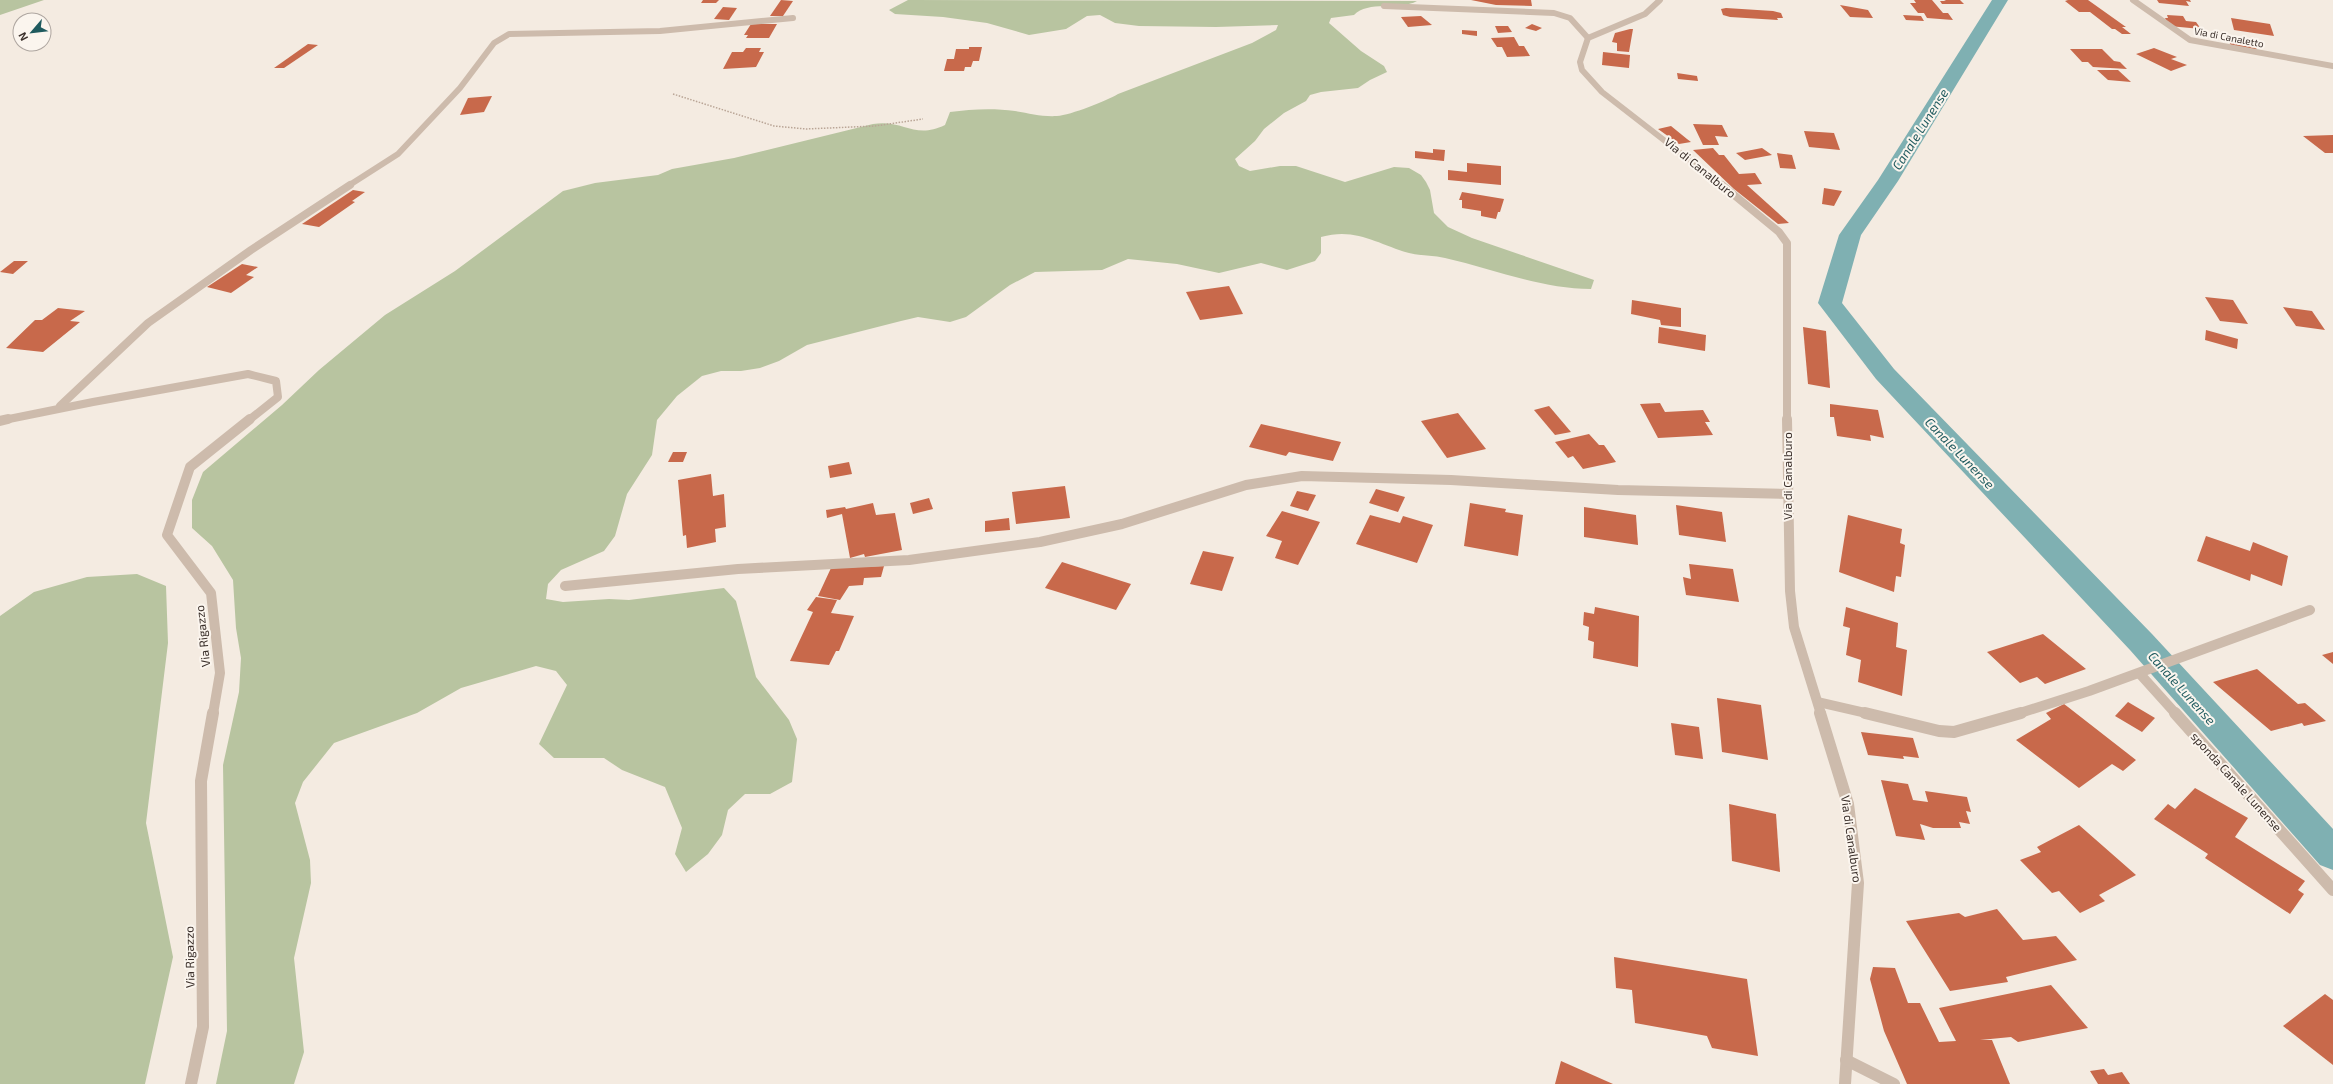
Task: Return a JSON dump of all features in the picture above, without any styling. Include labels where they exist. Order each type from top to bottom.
[{"type":"street","points":[[1384,6],[1515,10],[1554,13],[1570,18],[1588,38],[1645,14],[1660,0]]},
{"type":"street","name":"Via di Canaletto","points":[[2133,0],[2151,9],[2175,34],[2190,40],[2333,66]]},
{"type":"street","points":[[60,406],[148,323],[251,250],[398,154],[460,88],[494,43],[501,38],[509,34],[531,32],[660,31],[793,18]]},
{"type":"street","name":"Via di Canalburo","points":[[1588,38],[1580,62],[1582,70],[1602,92],[1691,160],[1779,232],[1787,243],[1790,591],[1794,627],[1848,804],[1858,883],[1845,1084]]},
{"type":"street","name":"Via Rigazzo","points":[[0,421],[60,406],[158,392],[248,374],[262,376],[276,381],[278,397],[190,467],[167,535],[211,593],[220,673],[201,782],[203,1028],[191,1084]]},
{"type":"street","points":[[565,586],[738,569],[909,560],[1040,542],[1122,524],[1246,485],[1302,476],[1451,480],[1618,490],[1788,494]]},
{"type":"street","points":[[1818,702],[1939,732],[1954,732],[2140,674],[2310,610]]},
{"type":"street","name":"sponda Canale Lunense","points":[[2140,674],[2333,890]]},
{"type":"street","points":[[1846,1060],[1894,1084]]},
{"type":"path","points":[[673,94],[774,126],[806,128],[875,126],[923,119]]},
{"type":"green space","points":[[0,0],[44,0],[0,15]]},
{"type":"green space","points":[[908,0],[1417,1],[1410,4],[1367,8],[1354,15],[1331,18],[1329,23],[1361,51],[1384,66],[1387,72],[1370,80],[1358,88],[1321,92],[1310,95],[1306,101],[1284,113],[1264,129],[1255,141],[1235,159],[1239,166],[1250,171],[1280,166],[1296,166],[1345,182],[1394,167],[1409,168],[1421,175],[1426,182],[1430,190],[1434,213],[1448,227],[1472,238],[1594,280],[1591,289],[1554,286],[1518,278],[1463,262],[1436,256],[1409,253],[1356,235],[1334,234],[1321,237],[1321,253],[1315,261],[1287,270],[1261,263],[1219,273],[1177,264],[1128,259],[1102,270],[1035,272],[1010,285],[966,317],[950,322],[918,317],[807,345],[779,361],[760,368],[741,371],[721,371],[702,376],[677,396],[657,420],[652,455],[627,494],[615,536],[604,551],[561,570],[548,584],[546,599],[563,602],[609,599],[629,600],[724,588],[736,601],[756,677],[789,720],[797,739],[792,782],[770,794],[745,794],[728,810],[722,835],[708,854],[686,872],[675,854],[682,828],[665,787],[622,770],[604,758],[554,758],[539,744],[567,685],[556,671],[536,666],[461,688],[417,713],[334,743],[303,782],[295,803],[310,860],[311,883],[294,958],[304,1052],[294,1084],[216,1084],[227,1031],[223,765],[239,692],[241,658],[236,628],[233,580],[212,546],[192,528],[192,500],[203,472],[282,405],[319,370],[385,315],[455,271],[563,191],[595,183],[658,175],[672,169],[734,158],[873,124],[893,124],[917,130],[934,129],[945,125],[950,112],[991,109],[1046,116],[1063,115],[1088,107],[1118,94],[1252,43],[1276,30],[1278,25],[1216,27],[1139,26],[1115,23],[1100,15],[1087,16],[1066,29],[1029,35],[987,23],[943,17],[895,14],[889,10]]},
{"type":"green space","points":[[137,574],[166,586],[168,643],[146,823],[173,957],[145,1084],[0,1084],[0,616],[34,592],[87,577]]},
{"type":"building","points":[[703,0],[719,0],[716,3],[701,3]]},
{"type":"building","points":[[781,0],[793,1],[783,16],[770,16]]},
{"type":"building","points":[[1471,0],[1531,0],[1532,6],[1496,5]]},
{"type":"building","points":[[1914,0],[1932,0],[1943,13],[1948,13],[1953,20],[1927,18],[1924,13],[1918,13],[1910,3],[1916,3]]},
{"type":"building","points":[[1944,0],[1960,0],[1964,4],[1942,4],[1940,1],[1946,1]]},
{"type":"building","points":[[2088,0],[2126,27],[2122,27],[2131,34],[2122,34],[2115,29],[2112,29],[2090,12],[2079,12],[2065,1]]},
{"type":"building","points":[[2157,0],[2190,0],[2191,2],[2186,1],[2189,6],[2159,3]]},
{"type":"building","points":[[1840,5],[1868,10],[1873,18],[1850,17]]},
{"type":"building","points":[[723,7],[737,8],[729,20],[714,19]]},
{"type":"building","points":[[1721,9],[1773,11],[1781,13],[1783,18],[1777,18],[1778,20],[1730,17],[1723,15]]},
{"type":"building","points":[[1903,15],[1921,16],[1924,21],[1906,20]]},
{"type":"building","points":[[2167,15],[2183,16],[2186,21],[2196,22],[2201,29],[2169,26],[2165,18],[2168,18]]},
{"type":"building","points":[[1421,16],[1432,25],[1408,27],[1401,17]]},
{"type":"building","points":[[2231,18],[2270,24],[2274,36],[2234,30]]},
{"type":"building","points":[[751,24],[777,24],[769,38],[746,38],[748,35],[744,35]]},
{"type":"building","points":[[1532,24],[1542,28],[1536,31],[1525,28]]},
{"type":"building","points":[[1495,26],[1508,26],[1512,32],[1498,33]]},
{"type":"building","points":[[1633,29],[1629,52],[1617,51],[1617,43],[1612,42],[1615,33]]},
{"type":"building","points":[[1462,30],[1477,31],[1477,36],[1462,34]]},
{"type":"building","points":[[1514,37],[1519,46],[1524,46],[1530,56],[1507,57],[1502,47],[1497,47],[1491,38]]},
{"type":"building","points":[[2229,41],[2255,45],[2257,50],[2231,46]]},
{"type":"building","points":[[308,44],[318,45],[284,68],[274,68]]},
{"type":"building","points":[[969,47],[982,47],[979,61],[973,61],[971,67],[965,67],[964,71],[944,71],[947,59],[954,59],[956,49],[969,49]]},
{"type":"building","points":[[746,48],[761,48],[759,52],[764,52],[756,67],[723,69],[732,52],[743,52]]},
{"type":"building","points":[[2154,48],[2177,57],[2171,59],[2187,65],[2171,71],[2136,54]]},
{"type":"building","points":[[2070,49],[2102,49],[2114,61],[2120,62],[2127,69],[2093,67],[2088,62],[2082,62]]},
{"type":"building","points":[[1603,52],[1630,55],[1629,68],[1602,65]]},
{"type":"building","points":[[2097,70],[2118,70],[2131,82],[2108,80]]},
{"type":"building","points":[[1677,73],[1697,76],[1698,81],[1678,79]]},
{"type":"building","points":[[492,96],[484,112],[460,115],[468,98]]},
{"type":"building","points":[[1693,124],[1722,125],[1728,137],[1715,136],[1719,145],[1703,145]]},
{"type":"building","points":[[1671,126],[1691,142],[1679,144],[1658,129]]},
{"type":"building","points":[[1804,131],[1834,133],[1840,150],[1809,147]]},
{"type":"building","points":[[2333,135],[2333,153],[2325,153],[2303,136]]},
{"type":"building","points":[[1713,148],[1719,155],[1724,155],[1739,174],[1755,173],[1762,184],[1747,185],[1789,223],[1778,224],[1734,189],[1693,150]]},
{"type":"building","points":[[1762,148],[1772,155],[1745,160],[1736,153]]},
{"type":"building","points":[[1433,149],[1445,150],[1444,161],[1415,158],[1415,151],[1433,153]]},
{"type":"building","points":[[1777,153],[1792,155],[1796,169],[1780,168]]},
{"type":"building","points":[[1467,163],[1501,166],[1501,185],[1448,180],[1448,170],[1467,172]]},
{"type":"building","points":[[1824,188],[1842,191],[1834,206],[1822,204]]},
{"type":"building","points":[[353,190],[365,192],[352,201],[355,202],[319,227],[302,224]]},
{"type":"building","points":[[1462,192],[1504,199],[1496,219],[1481,216],[1481,211],[1462,208],[1462,200],[1459,200]]},
{"type":"building","points":[[14,261],[28,261],[13,274],[0,272]]},
{"type":"building","points":[[242,264],[258,267],[246,275],[254,277],[231,293],[207,287]]},
{"type":"building","points":[[1229,286],[1243,314],[1200,320],[1186,292]]},
{"type":"building","points":[[2205,297],[2233,300],[2248,324],[2220,321]]},
{"type":"building","points":[[1632,300],[1681,308],[1681,327],[1661,325],[1660,320],[1631,314]]},
{"type":"building","points":[[2283,307],[2312,311],[2325,330],[2296,326]]},
{"type":"building","points":[[58,308],[85,311],[70,321],[80,322],[43,352],[6,348],[35,320],[42,320]]},
{"type":"building","points":[[1659,327],[1706,335],[1705,351],[1658,343]]},
{"type":"building","points":[[1803,327],[1826,331],[1830,388],[1808,384]]},
{"type":"building","points":[[2206,330],[2238,339],[2237,349],[2205,340]]},
{"type":"building","points":[[1660,403],[1665,412],[1703,410],[1710,422],[1705,422],[1713,435],[1658,438],[1640,404]]},
{"type":"building","points":[[1830,404],[1878,410],[1884,438],[1870,435],[1871,441],[1837,436],[1834,417],[1830,417]]},
{"type":"building","points":[[1549,406],[1571,432],[1555,435],[1534,410]]},
{"type":"building","points":[[1458,413],[1486,449],[1447,458],[1421,421]]},
{"type":"building","points":[[1261,424],[1341,442],[1333,461],[1289,452],[1286,456],[1249,447]]},
{"type":"building","points":[[1589,434],[1599,445],[1604,445],[1616,462],[1583,469],[1573,456],[1568,458],[1555,442]]},
{"type":"building","points":[[673,452],[687,452],[683,462],[668,462]]},
{"type":"building","points":[[849,462],[852,474],[830,478],[828,466]]},
{"type":"building","points":[[711,474],[713,496],[724,494],[726,527],[715,529],[716,542],[687,548],[686,535],[683,536],[678,480]]},
{"type":"building","points":[[1065,486],[1070,518],[1016,524],[1012,492]]},
{"type":"building","points":[[1376,489],[1405,497],[1398,512],[1369,503]]},
{"type":"building","points":[[1297,491],[1316,495],[1308,511],[1290,506]]},
{"type":"building","points":[[929,498],[933,509],[913,514],[910,503]]},
{"type":"building","points":[[873,503],[876,515],[895,513],[902,550],[865,557],[864,554],[850,558],[842,514],[827,518],[826,510],[845,507],[846,509]]},
{"type":"building","points":[[1470,503],[1506,509],[1505,512],[1523,515],[1518,556],[1464,546]]},
{"type":"building","points":[[1676,505],[1722,512],[1726,542],[1679,535]]},
{"type":"building","points":[[1584,507],[1636,515],[1638,545],[1584,537]]},
{"type":"building","points":[[1282,511],[1320,522],[1298,565],[1275,558],[1282,541],[1266,536]]},
{"type":"building","points":[[1370,515],[1400,523],[1403,516],[1433,525],[1417,563],[1356,544]]},
{"type":"building","points":[[1848,515],[1902,529],[1900,543],[1905,545],[1901,577],[1896,576],[1894,592],[1839,572]]},
{"type":"building","points":[[1009,518],[1010,530],[985,532],[985,521]]},
{"type":"building","points":[[2206,536],[2250,551],[2253,542],[2288,556],[2282,586],[2251,574],[2250,581],[2197,561]]},
{"type":"building","points":[[1203,551],[1234,557],[1222,591],[1190,584]]},
{"type":"building","points":[[1062,562],[1131,584],[1116,610],[1045,588]]},
{"type":"building","points":[[1689,564],[1733,569],[1739,602],[1686,595],[1683,577],[1691,579]]},
{"type":"building","points":[[884,566],[881,577],[864,578],[863,585],[849,586],[840,600],[818,596],[831,568]]},
{"type":"building","points":[[816,597],[837,600],[831,613],[854,616],[839,651],[836,651],[829,665],[790,661],[813,612],[807,610]]},
{"type":"building","points":[[1595,607],[1639,616],[1638,667],[1593,658],[1594,642],[1588,640],[1589,627],[1583,625],[1584,612],[1594,614]]},
{"type":"building","points":[[1846,607],[1898,623],[1896,647],[1907,650],[1902,696],[1858,682],[1861,660],[1846,655],[1850,628],[1843,626]]},
{"type":"building","points":[[2043,634],[2086,669],[2045,684],[2037,677],[2020,683],[1987,652]]},
{"type":"building","points":[[2333,652],[2333,664],[2322,655]]},
{"type":"building","points":[[2257,669],[2298,704],[2305,703],[2326,721],[2304,726],[2302,723],[2271,731],[2213,682]]},
{"type":"building","points":[[1717,698],[1761,705],[1768,760],[1722,752]]},
{"type":"building","points":[[2128,702],[2155,718],[2142,732],[2115,716]]},
{"type":"building","points":[[2064,704],[2136,760],[2123,771],[2112,764],[2079,788],[2016,740],[2051,719],[2046,713]]},
{"type":"building","points":[[1671,723],[1699,727],[1703,759],[1675,755]]},
{"type":"building","points":[[1861,732],[1913,738],[1919,758],[1903,756],[1904,759],[1868,755]]},
{"type":"building","points":[[1881,780],[1908,784],[1913,800],[1928,802],[1925,791],[1967,797],[1971,812],[1966,811],[1970,824],[1959,822],[1961,828],[1933,828],[1920,824],[1925,840],[1896,836]]},
{"type":"building","points":[[2195,788],[2248,818],[2235,837],[2305,881],[2298,890],[2304,894],[2290,914],[2205,858],[2208,854],[2154,819],[2168,804],[2175,809]]},
{"type":"building","points":[[1729,804],[1776,814],[1780,872],[1732,861]]},
{"type":"building","points":[[2079,825],[2136,875],[2099,895],[2105,901],[2080,913],[2059,891],[2052,893],[2020,860],[2041,852],[2037,847]]},
{"type":"building","points":[[1997,909],[2023,940],[2056,936],[2077,960],[2006,977],[2008,982],[1950,991],[1906,921],[1959,913],[1965,917]]},
{"type":"building","points":[[1614,957],[1747,979],[1758,1056],[1712,1048],[1707,1036],[1635,1023],[1632,990],[1616,988]]},
{"type":"building","points":[[1873,967],[1895,968],[1908,1003],[1920,1003],[1939,1042],[1956,1041],[1939,1008],[2051,985],[2088,1028],[2018,1042],[2011,1037],[1980,1040],[1992,1040],[2010,1084],[1907,1084],[1884,1031],[1870,979]]},
{"type":"building","points":[[2325,994],[2333,1000],[2333,1065],[2283,1026]]},
{"type":"building","points":[[1561,1061],[1613,1084],[1555,1084]]},
{"type":"building","points":[[2104,1069],[2108,1075],[2122,1072],[2130,1084],[2098,1084],[2090,1071]]},
{"type":"waterway","name":"Canale Lunense","points":[[2000,0],[1888,181],[1850,235],[1830,303],[1885,374],[2141,642],[2333,854]]}]
